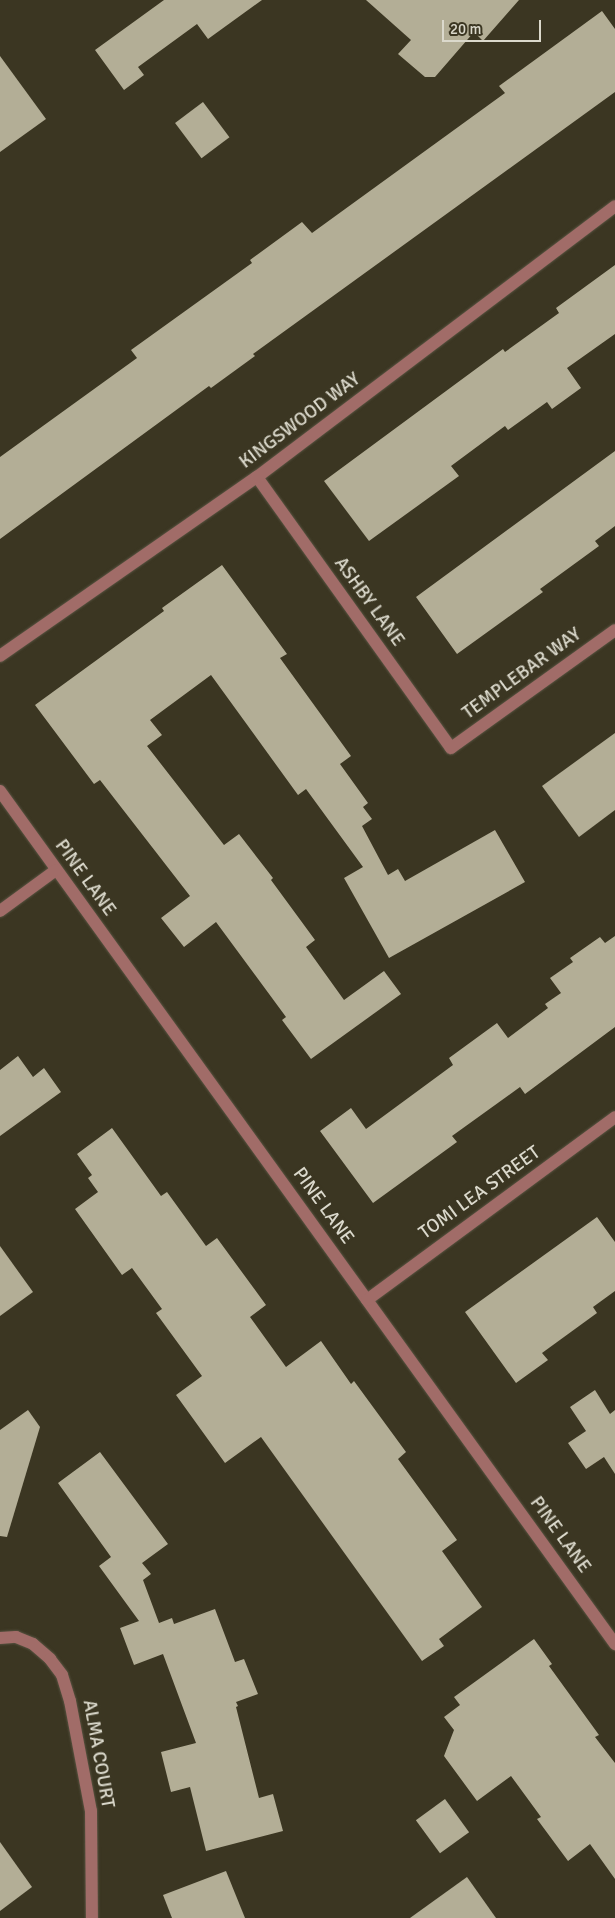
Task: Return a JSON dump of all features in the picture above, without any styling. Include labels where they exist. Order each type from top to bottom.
[{"type":"street","name":"KINGSWOOD WAY","points":[[0,656],[257,477],[615,206]]},
{"type":"street","name":"ASHBY LANE","points":[[257,477],[451,748]]},
{"type":"street","name":"TEMPLEBAR WAY","points":[[451,748],[615,630]]},
{"type":"street","name":"PINE LANE","points":[[0,791],[615,1644]]},
{"type":"street","points":[[0,910],[56,870]]},
{"type":"street","name":"TOMI LEA STREET","points":[[367,1300],[615,1117]]},
{"type":"street","name":"ALMA COURT","points":[[0,1638],[16,1637],[33,1644],[50,1659],[62,1676],[70,1701],[91,1811],[92,1918]]},
{"type":"building","points":[[164,0],[262,0],[208,39],[197,24],[138,67],[144,75],[124,90],[95,50]]},
{"type":"building","points":[[366,0],[519,0],[483,41],[474,32],[435,77],[425,77],[398,54],[411,40]]},
{"type":"building","points":[[602,11],[615,29],[615,92],[253,354],[255,356],[211,388],[209,386],[0,539],[0,457],[137,358],[131,350],[252,263],[250,260],[302,222],[312,233],[505,93],[499,86]]},
{"type":"building","points":[[0,56],[46,119],[0,152]]},
{"type":"building","points":[[203,102],[229,137],[202,158],[175,123]]},
{"type":"building","points":[[615,265],[615,334],[567,368],[581,388],[552,409],[547,402],[508,430],[505,426],[451,466],[459,476],[369,541],[324,481],[503,349],[505,352],[559,313],[556,308]]},
{"type":"building","points":[[615,451],[615,526],[595,541],[599,546],[540,589],[543,592],[457,654],[416,597]]},
{"type":"building","points":[[222,565],[287,654],[280,658],[351,756],[340,764],[368,803],[363,807],[372,819],[362,826],[388,875],[398,869],[405,881],[495,830],[525,882],[389,958],[344,878],[363,867],[306,789],[298,795],[211,675],[150,720],[162,735],[147,746],[224,845],[239,834],[273,878],[271,880],[315,940],[306,947],[344,1000],[384,971],[401,994],[311,1059],[282,1020],[286,1017],[216,922],[184,947],[161,918],[190,896],[100,780],[94,784],[35,705],[164,611],[162,608]]},
{"type":"building","points":[[615,733],[615,810],[579,837],[542,786]]},
{"type":"building","points":[[615,936],[615,1027],[525,1094],[520,1087],[452,1136],[457,1142],[373,1203],[320,1131],[351,1108],[366,1129],[453,1065],[449,1058],[497,1023],[508,1038],[548,1008],[545,1004],[561,993],[550,978],[573,962],[570,958],[600,937],[605,943]]},
{"type":"building","points":[[18,1056],[33,1077],[44,1068],[61,1092],[0,1136],[0,1070]]},
{"type":"building","points":[[112,1128],[161,1196],[167,1192],[206,1246],[217,1238],[266,1305],[250,1317],[286,1367],[321,1341],[351,1384],[354,1381],[406,1452],[398,1459],[457,1540],[442,1551],[482,1607],[439,1639],[444,1646],[422,1661],[261,1437],[225,1463],[176,1395],[202,1376],[156,1313],[162,1309],[132,1268],[122,1275],[75,1209],[98,1192],[88,1178],[92,1175],[77,1154]]},
{"type":"building","points":[[597,1217],[615,1242],[615,1291],[593,1307],[597,1313],[542,1353],[548,1360],[516,1383],[465,1312]]},
{"type":"building","points":[[0,1246],[33,1292],[0,1316]]},
{"type":"building","points":[[595,1390],[610,1414],[615,1410],[615,1474],[604,1457],[586,1469],[568,1443],[586,1431],[570,1407]]},
{"type":"building","points":[[28,1410],[40,1427],[7,1537],[0,1536],[0,1430]]},
{"type":"building","points":[[100,1452],[168,1544],[142,1563],[151,1574],[143,1580],[159,1623],[172,1618],[174,1624],[215,1609],[235,1662],[244,1659],[258,1694],[236,1702],[238,1706],[236,1707],[259,1798],[273,1794],[283,1831],[206,1851],[190,1787],[171,1792],[161,1752],[196,1743],[163,1654],[134,1665],[120,1628],[139,1621],[99,1566],[111,1557],[58,1483]]},
{"type":"building","points":[[534,1639],[552,1664],[549,1666],[599,1735],[595,1737],[615,1763],[615,1879],[590,1844],[568,1861],[537,1819],[541,1817],[511,1776],[477,1801],[444,1756],[454,1730],[444,1717],[460,1705],[454,1697]]},
{"type":"building","points":[[445,1799],[469,1832],[440,1853],[416,1820]]},
{"type":"building","points":[[0,1842],[32,1887],[0,1911]]},
{"type":"building","points":[[226,1871],[245,1918],[172,1918],[163,1895]]},
{"type":"building","points":[[467,1877],[496,1918],[410,1918]]}]
